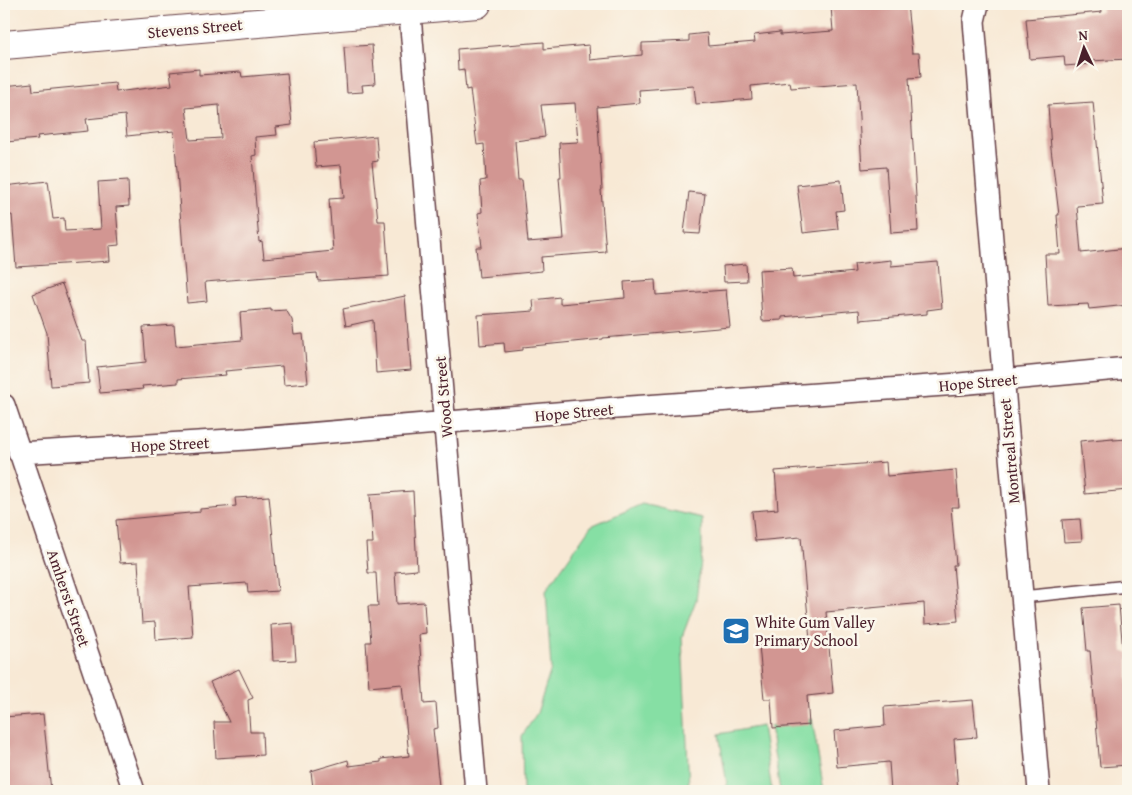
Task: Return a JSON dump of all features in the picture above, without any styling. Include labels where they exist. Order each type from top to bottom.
[{"type":"street","name":"Stevens Street","points":[[4,45],[409,7],[477,4]]},
{"type":"street","name":"Wood Street","points":[[409,7],[476,791]]},
{"type":"street","name":"Montreal Street","points":[[972,9],[1039,791]]},
{"type":"street","name":"Hope Street","points":[[19,452],[239,440],[616,408],[855,392],[1128,368]]},
{"type":"street","name":"Amherst Street","points":[[4,404],[134,791]]},
{"type":"lane","points":[[1022,597],[1128,586]]},
{"type":"green space","points":[[642,504],[702,518],[702,554],[696,600],[682,637],[688,791],[523,791],[522,736],[537,713],[551,669],[546,590],[591,526]]},
{"type":"green space","points":[[812,719],[824,791],[780,791],[770,726]]},
{"type":"green space","points":[[762,726],[772,791],[728,791],[719,734]]},
{"type":"building","points":[[867,4],[907,4],[912,53],[919,53],[921,77],[909,78],[918,231],[891,233],[886,167],[862,169],[857,83],[791,88],[790,82],[751,86],[752,99],[696,104],[694,86],[639,90],[640,103],[597,107],[606,252],[541,257],[542,271],[479,277],[476,247],[482,247],[478,213],[482,212],[480,181],[486,180],[484,144],[477,145],[470,89],[466,90],[464,69],[458,70],[457,49],[544,42],[544,49],[589,45],[590,60],[642,55],[642,43],[689,41],[689,35],[707,33],[708,46],[755,42],[754,35],[780,32],[780,35],[833,31],[831,7]],"holes":[[[575,103],[578,142],[559,143],[561,177],[559,177],[564,239],[528,242],[522,180],[518,180],[515,141],[545,137],[541,105]]]},
{"type":"building","points":[[1101,4],[1128,4],[1128,59],[1090,61],[1090,64],[1065,66],[1064,56],[1030,59],[1026,19],[1102,12]]},
{"type":"building","points":[[372,45],[375,84],[362,85],[363,92],[347,93],[344,47]]},
{"type":"building","points":[[199,69],[199,75],[241,72],[242,77],[287,73],[292,125],[276,127],[277,135],[255,137],[256,155],[252,156],[259,242],[262,241],[264,258],[333,251],[329,199],[344,198],[341,165],[316,167],[314,142],[376,136],[378,161],[372,162],[378,221],[385,221],[389,276],[318,281],[317,273],[205,282],[207,301],[187,303],[174,131],[127,136],[125,115],[86,119],[88,131],[37,136],[38,139],[6,142],[4,86],[32,83],[33,91],[115,83],[116,92],[172,85],[170,72]],"holes":[[[219,105],[221,138],[190,140],[186,108]]]},
{"type":"building","points":[[1093,102],[1103,204],[1077,206],[1081,253],[1128,248],[1128,305],[1089,309],[1088,304],[1048,306],[1045,254],[1060,254],[1057,215],[1059,215],[1048,105]]},
{"type":"building","points":[[128,180],[129,206],[116,207],[119,245],[109,246],[110,261],[16,267],[12,215],[4,216],[4,186],[48,181],[53,219],[64,218],[65,231],[101,229],[98,182]]},
{"type":"building","points":[[841,180],[844,210],[836,211],[838,229],[803,233],[797,185]]},
{"type":"building","points":[[689,192],[705,194],[700,234],[684,233]]},
{"type":"building","points":[[891,260],[891,266],[938,262],[942,308],[927,310],[927,314],[860,320],[859,310],[782,317],[782,320],[762,321],[759,270],[792,268],[793,278],[855,272],[854,264]]},
{"type":"building","points":[[746,264],[747,281],[724,282],[723,266]]},
{"type":"building","points":[[655,280],[656,295],[726,290],[730,327],[603,338],[523,347],[523,350],[505,352],[504,343],[480,345],[478,315],[534,311],[533,300],[560,297],[560,304],[625,298],[624,282]]},
{"type":"building","points":[[62,284],[82,341],[86,341],[89,383],[51,386],[47,333],[33,294]]},
{"type":"building","points":[[405,296],[411,370],[376,373],[373,320],[346,326],[343,309]]},
{"type":"building","points":[[271,309],[271,311],[286,310],[292,320],[294,335],[303,334],[308,383],[284,385],[282,366],[225,371],[226,375],[178,379],[178,383],[142,386],[143,389],[100,393],[97,367],[146,362],[143,327],[174,325],[176,346],[242,340],[240,312]]},
{"type":"building","points":[[1113,438],[1113,440],[1128,439],[1128,490],[1085,494],[1080,441]]},
{"type":"building","points":[[886,462],[887,476],[956,470],[959,507],[951,507],[956,565],[953,565],[958,621],[925,624],[924,603],[826,612],[833,693],[807,696],[809,725],[773,728],[771,699],[764,699],[759,645],[810,641],[801,537],[755,541],[752,511],[778,509],[775,471]]},
{"type":"building","points":[[413,491],[417,570],[395,572],[397,604],[424,602],[426,633],[419,634],[424,704],[436,703],[438,728],[433,729],[439,786],[392,791],[329,791],[329,786],[313,788],[311,771],[348,760],[349,766],[381,762],[381,759],[409,756],[402,684],[369,687],[366,642],[371,642],[368,606],[378,606],[376,573],[368,573],[366,543],[373,543],[370,494]]},
{"type":"building","points":[[269,496],[278,591],[248,593],[247,583],[189,587],[193,637],[156,640],[155,622],[142,623],[138,562],[120,563],[116,520],[200,512],[200,509],[236,506],[235,498]]},
{"type":"building","points":[[1080,519],[1082,541],[1064,542],[1062,520]]},
{"type":"building","points":[[1119,605],[1123,652],[1128,652],[1128,765],[1100,767],[1090,651],[1087,651],[1083,608]]},
{"type":"building","points":[[293,623],[296,660],[273,661],[271,625]]},
{"type":"building","points":[[239,669],[253,698],[248,700],[250,732],[262,732],[263,755],[216,758],[214,722],[229,722],[210,682]]},
{"type":"building","points":[[973,700],[977,737],[954,739],[958,791],[891,791],[889,762],[837,767],[834,731],[885,726],[884,707]]},
{"type":"building","points":[[43,714],[51,791],[6,791],[4,762],[8,762],[4,717]]},
{"type":"place","name":"White Gum Valley Primary School","points":[[736,631]]}]
